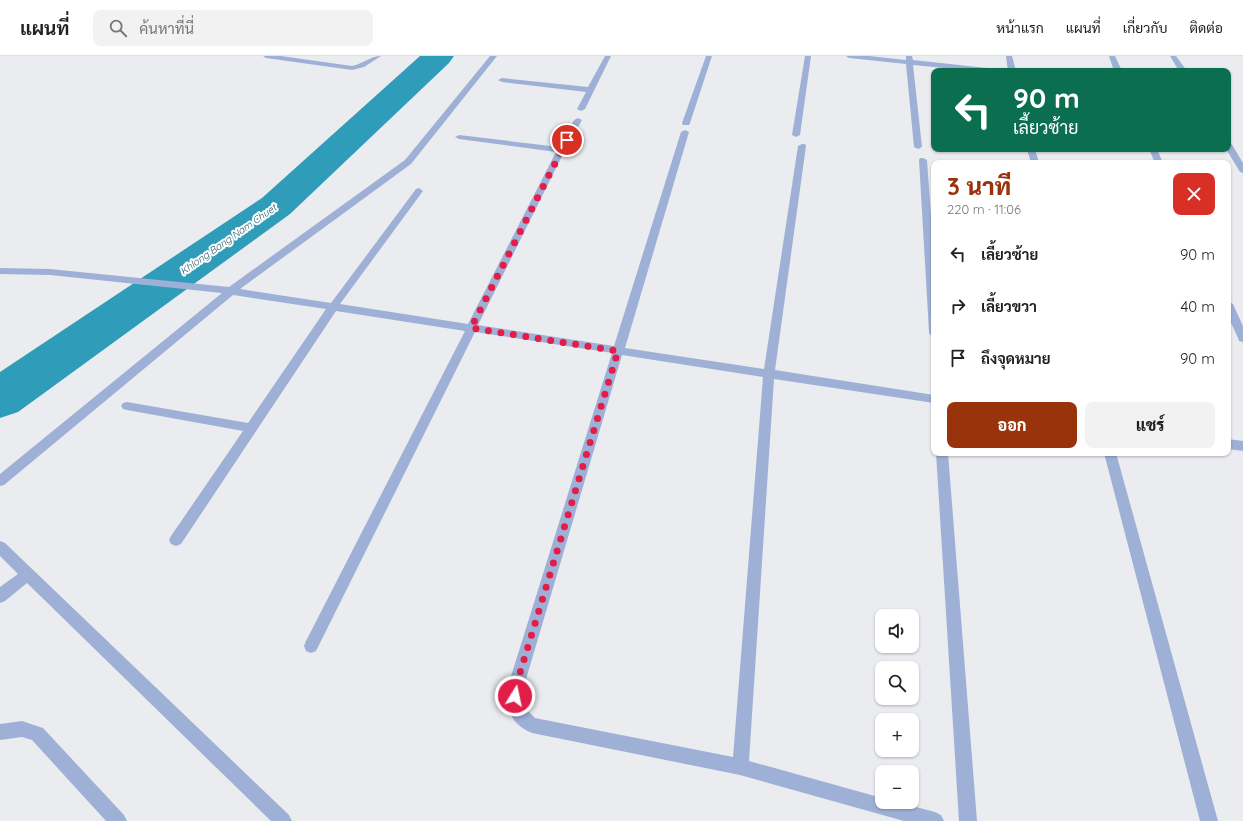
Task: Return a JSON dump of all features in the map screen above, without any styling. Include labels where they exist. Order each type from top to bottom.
[{"type":"street","points":[[266,56],[352,68],[362,66],[378,56]]},
{"type":"street","points":[[0,481],[231,291],[408,162],[494,56]]},
{"type":"street","points":[[311,646],[580,115],[608,56]]},
{"type":"street","points":[[709,56],[685,128],[516,686],[515,706],[519,717],[532,725],[740,767],[935,821]]},
{"type":"street","points":[[740,767],[770,374],[808,56]]},
{"type":"street","points":[[849,56],[909,59],[974,68]]},
{"type":"street","points":[[1008,56],[1011,68]]},
{"type":"street","points":[[1112,56],[1117,68]]},
{"type":"street","points":[[1173,56],[1181,68]]},
{"type":"street","points":[[909,59],[918,147]]},
{"type":"street","points":[[502,80],[591,90]]},
{"type":"street","points":[[459,137],[561,150]]},
{"type":"street","points":[[1231,150],[1243,170]]},
{"type":"street","points":[[923,160],[931,285]]},
{"type":"street","points":[[176,540],[333,307],[419,191]]},
{"type":"street","points":[[0,271],[50,272],[231,291],[931,399]]},
{"type":"street","points":[[1231,311],[1243,338]]},
{"type":"street","points":[[127,406],[251,428]]},
{"type":"street","points":[[1231,444],[1243,446]]},
{"type":"street","points":[[942,456],[968,821]]},
{"type":"street","points":[[1111,456],[1209,821]]},
{"type":"street","points":[[0,547],[283,821]]},
{"type":"street","points":[[0,596],[28,574]]},
{"type":"street","points":[[0,732],[22,729],[37,734],[118,821]]},
{"type":"waterway","name":"Khlong Bang Nam Chuet","points":[[0,398],[276,206],[438,56]]},
{"type":"route","points":[[515,696],[516,686],[618,351],[471,328],[567,140]]}]
